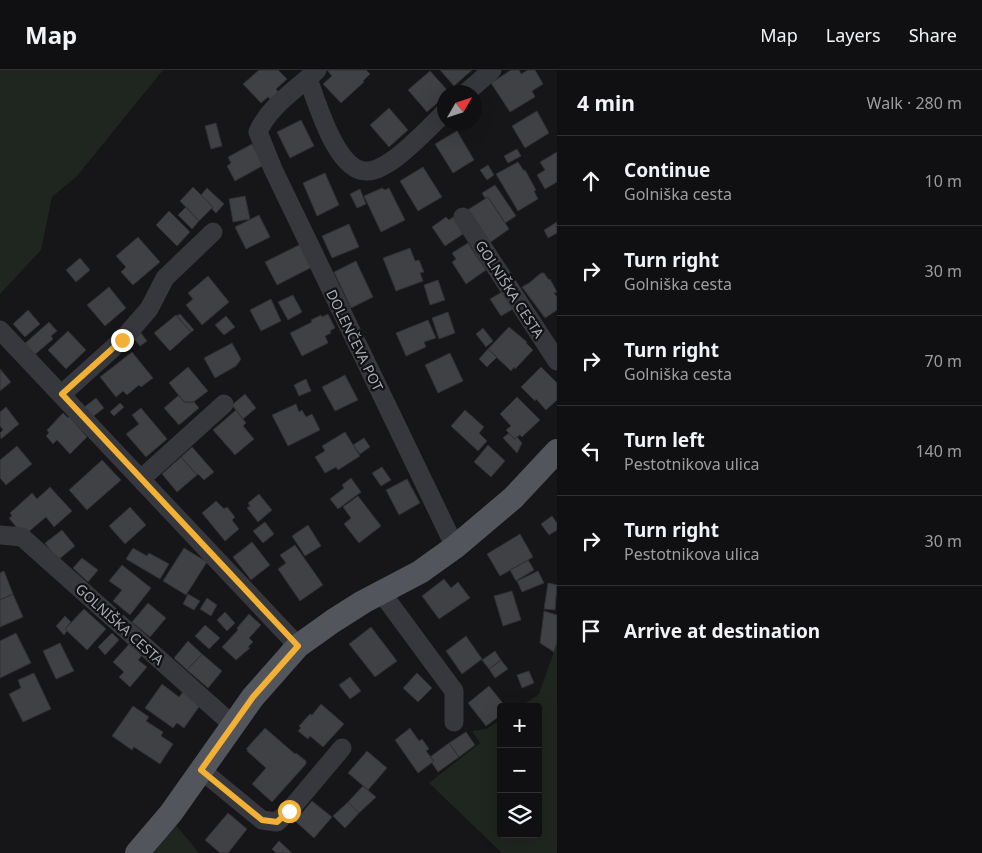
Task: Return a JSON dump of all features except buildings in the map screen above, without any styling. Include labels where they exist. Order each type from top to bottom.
[{"type":"main road","points":[[137,853],[171,813],[253,697],[298,646],[333,621],[381,592],[420,572],[455,547],[514,498],[557,451]]},
{"type":"street","points":[[475,85],[492,70]]},
{"type":"street","points":[[313,74],[325,125],[337,151],[359,170],[368,171],[391,162],[437,119]]},
{"type":"street","name":"DOLENČEVA POT","points":[[313,74],[291,92],[263,120],[258,132],[277,178],[455,547]]},
{"type":"street","name":"GOLNIŠKA CESTA","points":[[463,217],[557,361]]},
{"type":"street","points":[[62,394],[122,340],[149,309],[166,278],[214,232]]},
{"type":"street","points":[[0,330],[298,646]]},
{"type":"street","points":[[141,479],[224,404]]},
{"type":"street","name":"GOLNIŠKA CESTA","points":[[0,535],[22,537],[233,725]]},
{"type":"street","points":[[381,592],[454,692],[454,722]]},
{"type":"street","points":[[201,770],[262,820],[277,822],[289,811],[342,748]]},
{"type":"shaded area","points":[[0,70],[163,70],[77,176],[52,197],[41,250],[0,294]]},
{"type":"shaded area","points":[[557,643],[557,853],[502,853],[429,783],[480,743],[472,731],[486,729],[497,722],[497,838],[542,838],[542,703],[526,703],[539,694]]},
{"type":"shaded area","points":[[175,824],[199,853],[153,853]]},
{"type":"route","points":[[122,340],[62,394],[298,646],[253,697],[201,770],[262,820],[277,822],[289,811]]}]
